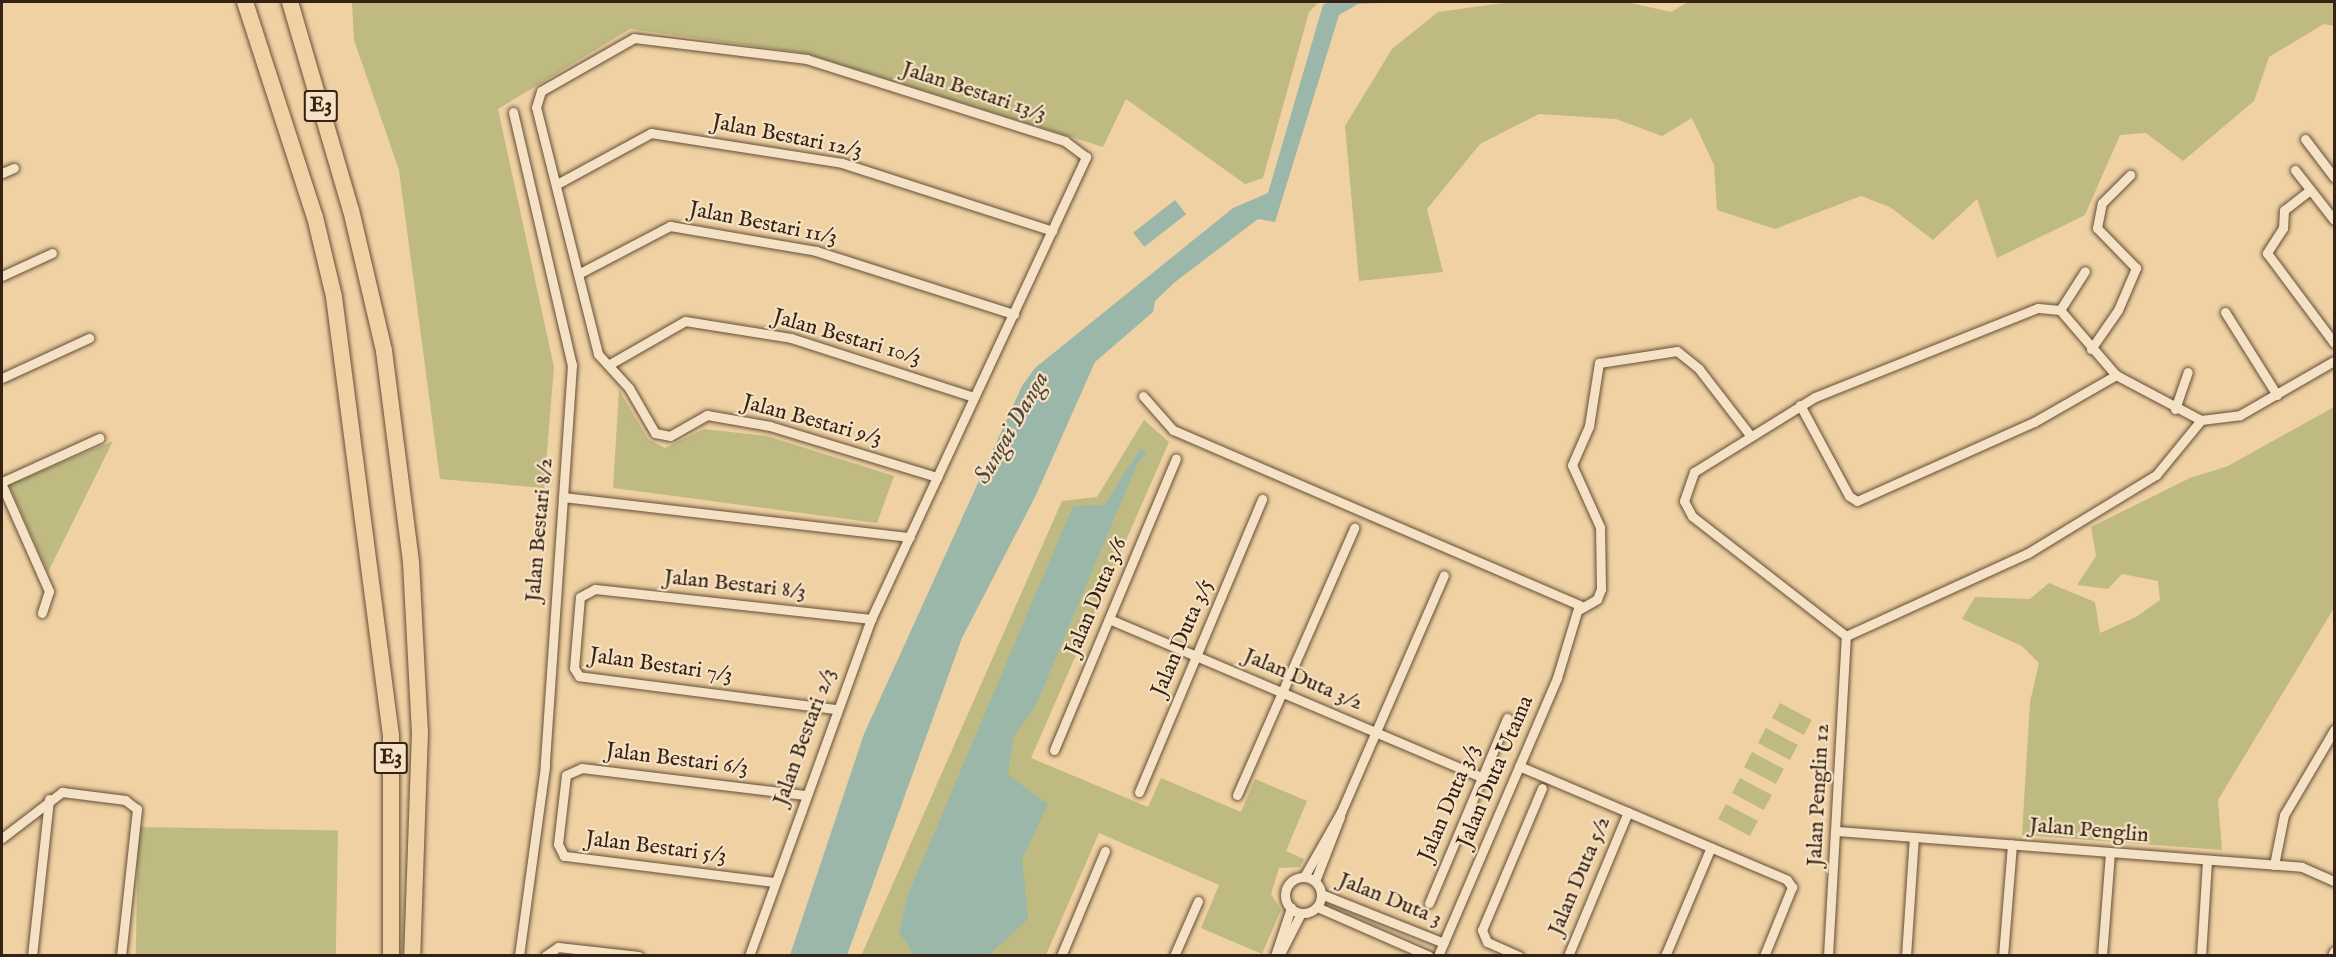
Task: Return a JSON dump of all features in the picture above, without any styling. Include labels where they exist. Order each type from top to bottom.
[{"type":"highway","name":"E3","points":[[245,2],[315,218],[342,353],[390,725],[391,956]]},
{"type":"highway","name":"E3","points":[[290,2],[351,210],[384,351],[411,562],[420,732],[412,956]]},
{"type":"street","name":"Jalan Bestari 13/3","points":[[557,184],[537,95],[634,38],[807,59],[1075,144],[1086,157],[910,537]]},
{"type":"street","name":"Jalan Bestari 8/2","points":[[513,112],[572,365],[544,766],[519,956]]},
{"type":"street","name":"Jalan Bestari 12/3","points":[[557,184],[651,133],[842,163],[1052,231]]},
{"type":"street","points":[[2305,139],[2334,177]]},
{"type":"street","points":[[2,173],[14,168]]},
{"type":"street","points":[[2295,170],[2334,220]]},
{"type":"street","points":[[2091,349],[2118,309],[2136,268],[2097,228],[2102,202],[2130,175]]},
{"type":"street","points":[[557,184],[598,354],[610,364]]},
{"type":"street","points":[[2310,190],[2284,210],[2283,228],[2267,254],[2334,343]]},
{"type":"street","name":"Jalan Bestari 11/3","points":[[580,273],[670,226],[816,251],[1014,314]]},
{"type":"street","points":[[2,276],[52,253]]},
{"type":"street","points":[[2060,310],[2085,271]]},
{"type":"street","points":[[2201,420],[2156,475],[2050,540],[1998,569],[1846,636],[1692,516],[1684,501],[1694,472],[1800,405],[2038,308],[2060,310],[2091,349],[2116,375],[2175,409],[2201,420],[2240,415],[2334,362]]},
{"type":"street","points":[[2225,312],[2277,395]]},
{"type":"street","name":"Jalan Bestari 10/3","points":[[610,364],[686,321],[791,338],[974,397]]},
{"type":"street","points":[[2,378],[89,338]]},
{"type":"street","points":[[1143,396],[1173,430],[1578,605],[1599,595],[1602,546],[1600,526],[1572,465],[1589,426],[1599,363],[1677,351],[1699,369],[1750,435]]},
{"type":"street","name":"Jalan Bestari 9/3","points":[[610,364],[662,436],[707,415],[770,426],[937,477]]},
{"type":"street","points":[[2175,409],[2188,372]]},
{"type":"street","points":[[1800,405],[1849,496],[1857,501],[2034,423],[2116,375]]},
{"type":"street","points":[[42,613],[49,591],[2,484],[99,438]]},
{"type":"street","name":"Jalan Duta 3/6","points":[[1054,750],[1176,459]]},
{"type":"street","points":[[562,497],[910,537]]},
{"type":"street","name":"Jalan Duta 3/5","points":[[1139,792],[1263,499]]},
{"type":"street","points":[[1237,795],[1354,528]]},
{"type":"street","name":"Jalan Bestari 2/3","points":[[749,956],[835,709],[871,619],[910,537]]},
{"type":"street","points":[[1315,881],[1341,812],[1443,575]]},
{"type":"street","name":"Jalan Bestari 8/3","points":[[595,589],[871,619]]},
{"type":"street","name":"Jalan Bestari 7/3","points":[[595,589],[583,592],[579,603],[574,668],[579,676],[835,709]]},
{"type":"street","name":"Jalan Duta Utama","points":[[1438,956],[1519,766],[1578,605]]},
{"type":"street","name":"Jalan Duta 3/2","points":[[1109,619],[1481,777]]},
{"type":"street","name":"Jalan Penglin 12","points":[[1828,956],[1837,831],[1846,636]]},
{"type":"street","name":"Jalan Duta 3/3","points":[[1429,903],[1507,718]]},
{"type":"street","points":[[2274,865],[2284,815],[2334,730]]},
{"type":"street","points":[[1519,766],[1791,883],[1764,956]]},
{"type":"street","name":"Jalan Bestari 6/3","points":[[582,768],[804,795]]},
{"type":"street","name":"Jalan Bestari 5/3","points":[[582,768],[570,770],[564,782],[558,844],[564,856],[774,882]]},
{"type":"street","points":[[1519,956],[1487,942],[1482,930],[1542,788]]},
{"type":"street","points":[[2,838],[49,799],[62,792],[125,800],[137,809],[121,956]]},
{"type":"street","points":[[32,956],[49,799]]},
{"type":"street","points":[[1277,956],[1291,908],[1286,891],[1304,877],[1341,812]]},
{"type":"street","name":"Jalan Duta 5/2","points":[[1568,956],[1628,812]]},
{"type":"street","name":"Jalan Penglin","points":[[1837,831],[2308,868],[2334,881]]},
{"type":"street","points":[[1906,956],[1914,837]]},
{"type":"street","points":[[2003,956],[2012,844]]},
{"type":"street","points":[[1665,956],[1711,848]]},
{"type":"street","points":[[1061,956],[1105,851]]},
{"type":"street","points":[[2102,956],[2110,852]]},
{"type":"street","points":[[2201,956],[2207,861]]},
{"type":"street","points":[[1277,956],[1301,913],[1317,907],[1321,894],[1315,881],[1304,877]]},
{"type":"street","name":"Jalan Duta 3","points":[[1321,894],[1444,943]]},
{"type":"street","points":[[1174,956],[1198,901]]},
{"type":"street","name":"Jalan Duta 3","points":[[1317,907],[1429,956]]},
{"type":"street","points":[[1291,908],[1301,913]]},
{"type":"street","points":[[545,956],[558,947],[638,956]]},
{"type":"street","points":[[2332,956],[2334,951]]},
{"type":"shaded area","points":[[352,2],[1319,2],[1309,12],[1263,178],[1245,184],[1126,99],[1103,147],[805,53],[630,29],[498,109],[554,367],[544,488],[440,479],[399,170],[354,40]]},
{"type":"shaded area","points":[[1511,2],[1626,2],[1671,12],[1688,2],[2334,2],[2334,26],[2324,24],[2269,57],[2254,101],[2183,161],[2146,133],[2120,135],[2085,215],[1997,258],[1977,199],[1933,240],[1890,207],[1861,196],[1775,229],[1717,210],[1714,165],[1692,118],[1662,136],[1616,119],[1539,114],[1480,144],[1427,209],[1443,272],[1359,281],[1345,126],[1392,49],[1438,12]]},
{"type":"shaded area","points":[[619,390],[648,439],[665,448],[704,429],[767,436],[894,476],[877,523],[613,488]]},
{"type":"shaded area","points":[[2334,407],[2334,608],[2218,800],[2222,850],[2022,835],[2030,702],[2039,663],[2022,646],[1962,619],[1975,597],[2030,599],[2049,583],[2095,602],[2100,633],[2136,617],[2160,600],[2158,581],[2122,574],[2108,589],[2077,585],[2096,556],[2091,527],[2190,478],[2228,466]]},
{"type":"shaded area","points":[[1144,420],[1169,442],[1031,758],[1148,807],[1161,778],[1241,812],[1255,779],[1307,801],[1286,851],[1304,859],[1300,867],[1279,868],[1271,894],[1281,910],[1262,954],[1201,928],[1219,885],[1099,833],[1046,955],[861,956],[1062,501],[1097,497]]},
{"type":"shaded area","points":[[113,441],[48,572],[9,485]]},
{"type":"shaded area","points":[[1780,703],[1812,720],[1804,735],[1772,718]]},
{"type":"shaded area","points":[[1766,728],[1798,745],[1790,760],[1758,743]]},
{"type":"shaded area","points":[[1752,752],[1784,769],[1776,784],[1744,767]]},
{"type":"shaded area","points":[[1740,778],[1772,795],[1764,810],[1732,793]]},
{"type":"shaded area","points":[[1726,804],[1758,821],[1750,836],[1718,819]]},
{"type":"shaded area","points":[[138,827],[338,830],[336,956],[136,956]]},
{"type":"water","name":"Sungai Danga","points":[[1329,2],[1405,2],[1358,4],[1339,15],[1275,222],[1258,219],[1175,282],[1155,301],[1153,312],[1095,362],[1036,495],[962,638],[847,955],[790,955],[864,734],[1022,386],[1035,368],[1233,208],[1268,193],[1323,5]]},
{"type":"water","points":[[1175,200],[1186,214],[1144,247],[1133,233]]},
{"type":"water","points":[[1141,448],[1147,453],[1137,464],[1036,705],[1013,737],[1008,775],[1048,804],[1022,859],[1028,919],[989,955],[914,955],[899,932],[907,897],[1073,506],[1104,505]]}]
